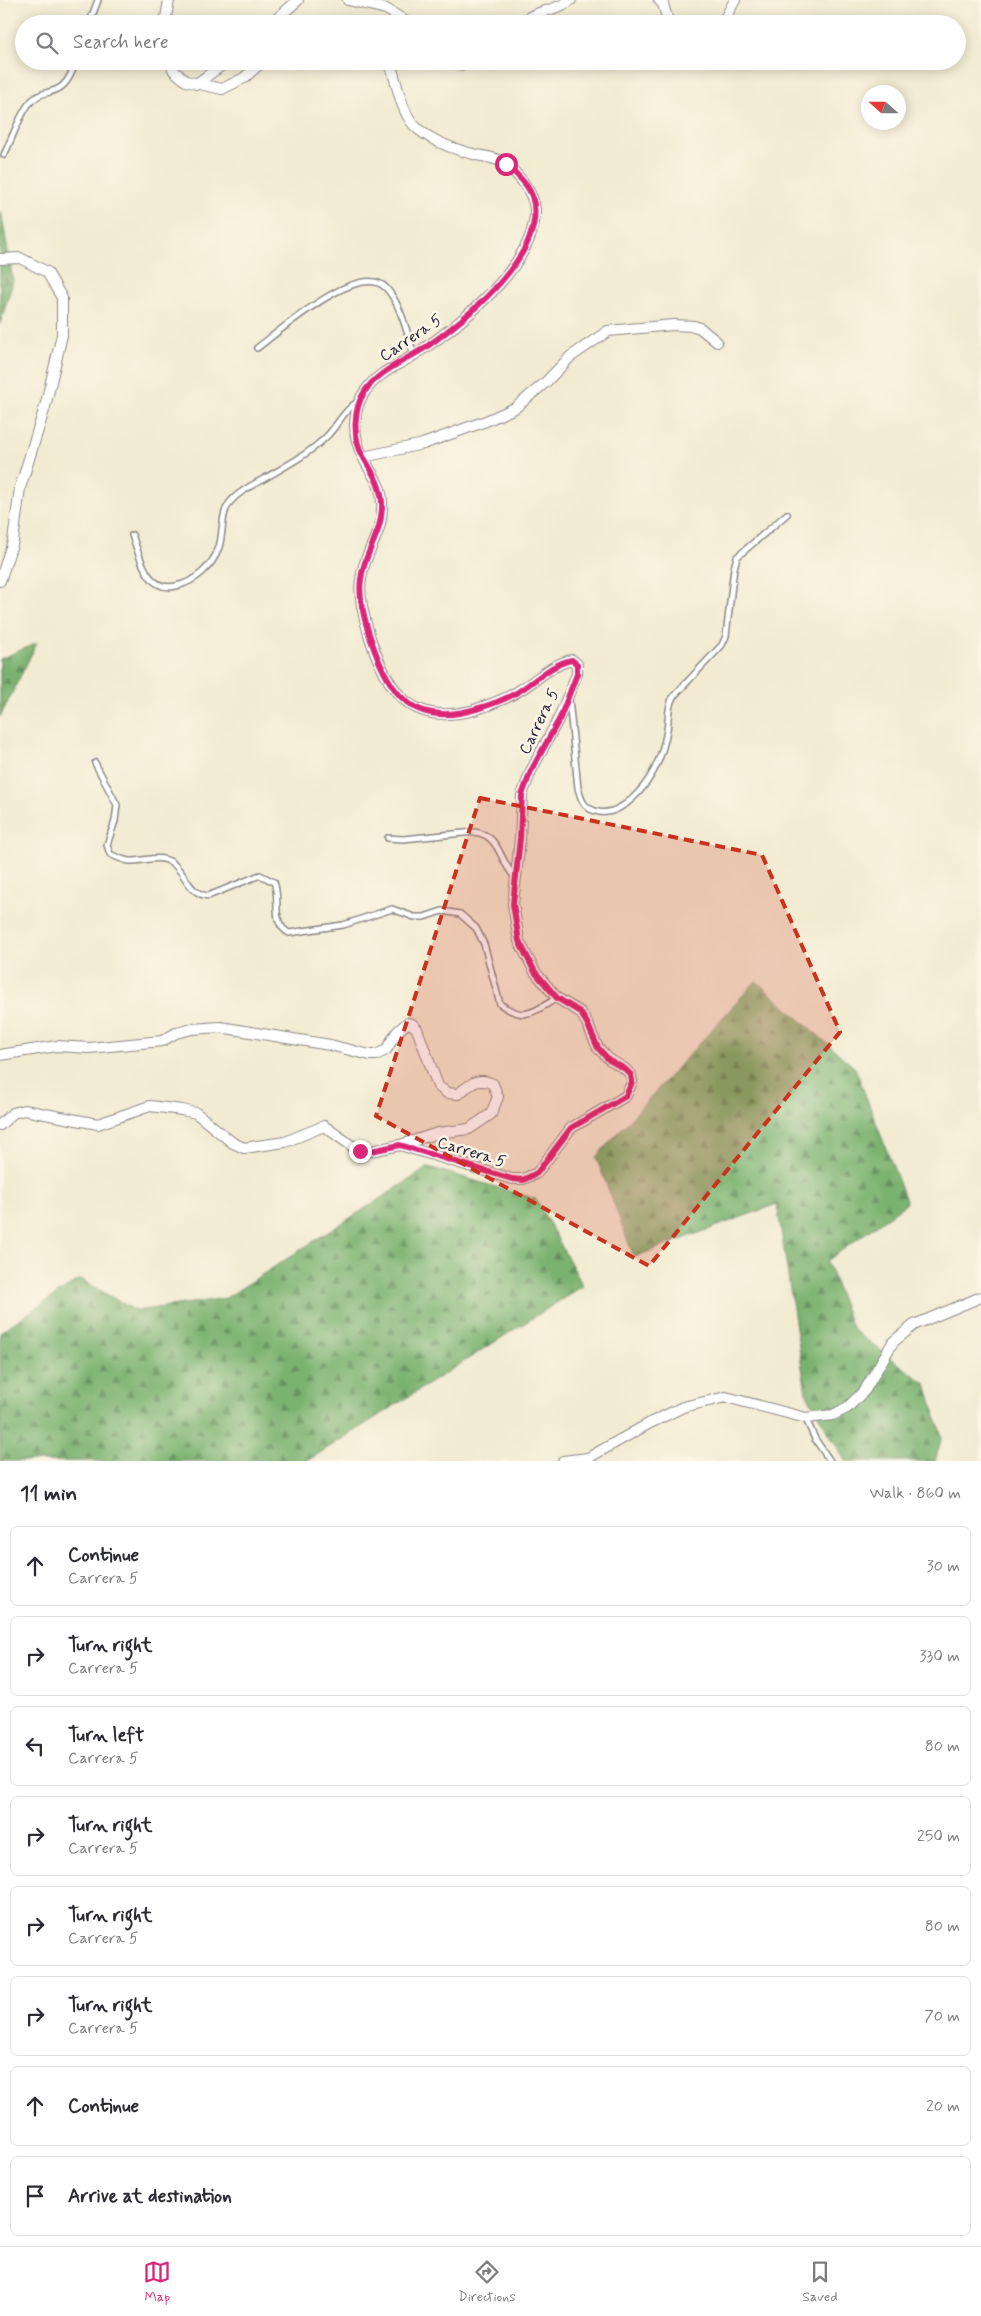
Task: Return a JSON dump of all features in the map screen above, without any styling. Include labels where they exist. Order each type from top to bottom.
[{"type":"street","points":[[167,15],[170,0]]},
{"type":"street","points":[[280,15],[298,0]]},
{"type":"street","points":[[348,0],[386,9],[396,15]]},
{"type":"street","points":[[534,15],[571,0]]},
{"type":"street","points":[[659,0],[663,4],[666,15]]},
{"type":"street","points":[[727,15],[735,0]]},
{"type":"street","points":[[174,70],[186,81],[222,89],[244,78],[253,70]]},
{"type":"street","points":[[196,84],[215,70]]},
{"type":"street","name":"Carrera 5","points":[[392,70],[405,114],[418,129],[453,149],[496,158],[506,164],[532,194],[535,208],[532,231],[523,252],[504,279],[464,318],[414,355],[379,376],[366,389],[360,401],[356,426],[363,457],[371,467],[378,485],[382,504],[377,538],[366,560],[360,580],[361,600],[367,626],[384,675],[394,691],[414,707],[436,714],[458,714],[491,704],[517,692],[552,668],[572,660],[578,666],[553,732],[531,771],[522,795],[520,838],[513,904],[519,941],[535,972],[557,998],[580,1012],[598,1048],[609,1060],[631,1075],[632,1082],[626,1096],[571,1128],[537,1173],[523,1180],[512,1179],[400,1145]]},
{"type":"street","points":[[0,259],[20,258],[47,272],[62,298],[62,335],[45,407],[20,488],[12,541],[0,581]]},
{"type":"street","points":[[363,457],[423,444],[486,421],[515,408],[535,392],[570,357],[608,331],[672,325],[694,326],[700,328],[717,342]]},
{"type":"street","points":[[0,1055],[57,1046],[89,1048],[162,1041],[176,1033],[192,1029],[220,1027],[330,1045],[373,1055],[386,1050],[397,1032],[407,1023],[412,1024],[417,1029],[438,1086],[442,1090],[458,1094],[474,1081],[482,1079],[493,1084],[498,1097],[491,1114],[469,1129],[438,1133],[400,1145],[366,1152],[360,1151],[324,1126],[285,1142],[244,1148],[233,1143],[196,1113],[150,1106],[98,1124],[24,1110],[13,1113],[0,1125]]},
{"type":"street","points":[[563,1461],[588,1458],[650,1423],[683,1407],[726,1397],[806,1418],[833,1415],[847,1408],[865,1390],[893,1342],[914,1325],[981,1297]]},
{"type":"lane","points":[[92,15],[98,0]]},
{"type":"lane","points":[[4,155],[28,106],[39,96],[60,90],[71,76],[73,70]]},
{"type":"lane","points":[[256,348],[333,292],[356,283],[372,282],[384,285],[392,296],[414,355]]},
{"type":"lane","points":[[132,535],[149,578],[160,585],[174,587],[191,582],[207,568],[219,548],[224,516],[230,501],[242,491],[294,462],[327,436],[347,408],[360,401]]},
{"type":"lane","points":[[568,694],[578,788],[581,800],[588,808],[603,813],[618,809],[640,792],[656,767],[667,730],[669,706],[674,697],[722,645],[726,636],[737,557],[787,514]]},
{"type":"lane","points":[[95,763],[117,805],[115,821],[106,845],[110,854],[127,861],[159,858],[168,861],[174,864],[196,892],[203,896],[208,896],[260,874],[274,882],[278,920],[284,930],[289,933],[343,925],[392,909],[414,917],[424,918],[442,911],[460,914],[476,928],[484,944],[500,1004],[510,1012],[519,1015],[531,1014],[557,998]]},
{"type":"lane","points":[[388,838],[474,832],[485,833],[492,838],[508,871],[516,878]]},
{"type":"lane","points":[[806,1418],[815,1439],[830,1461]]},
{"type":"highlighted area","points":[[480,798],[762,855],[840,1032],[649,1266],[376,1116]]},
{"type":"green space","points":[[0,212],[13,281],[0,324]]},
{"type":"green space","points":[[37,643],[0,717],[0,659]]},
{"type":"green space","points":[[756,981],[855,1068],[907,1203],[827,1261],[853,1330],[926,1384],[942,1437],[935,1461],[845,1461],[806,1393],[777,1204],[634,1257],[596,1157]]},
{"type":"green space","points":[[429,1167],[536,1199],[583,1286],[307,1461],[0,1461],[0,1332],[80,1279],[136,1311],[226,1298]]},
{"type":"route","points":[[360,1151],[366,1152],[400,1145],[512,1179],[523,1180],[537,1173],[571,1128],[626,1096],[632,1082],[631,1075],[625,1069],[609,1060],[598,1048],[580,1012],[557,998],[535,972],[519,941],[513,904],[519,852],[522,795],[526,781],[560,718],[577,674],[577,664],[572,660],[560,664],[517,692],[477,709],[458,714],[436,714],[414,707],[394,691],[384,675],[376,654],[361,600],[360,580],[366,560],[377,538],[381,519],[382,499],[371,467],[363,457],[356,434],[355,419],[360,401],[366,389],[379,376],[432,343],[479,305],[504,279],[523,252],[532,231],[535,208],[532,194],[506,164]]}]
